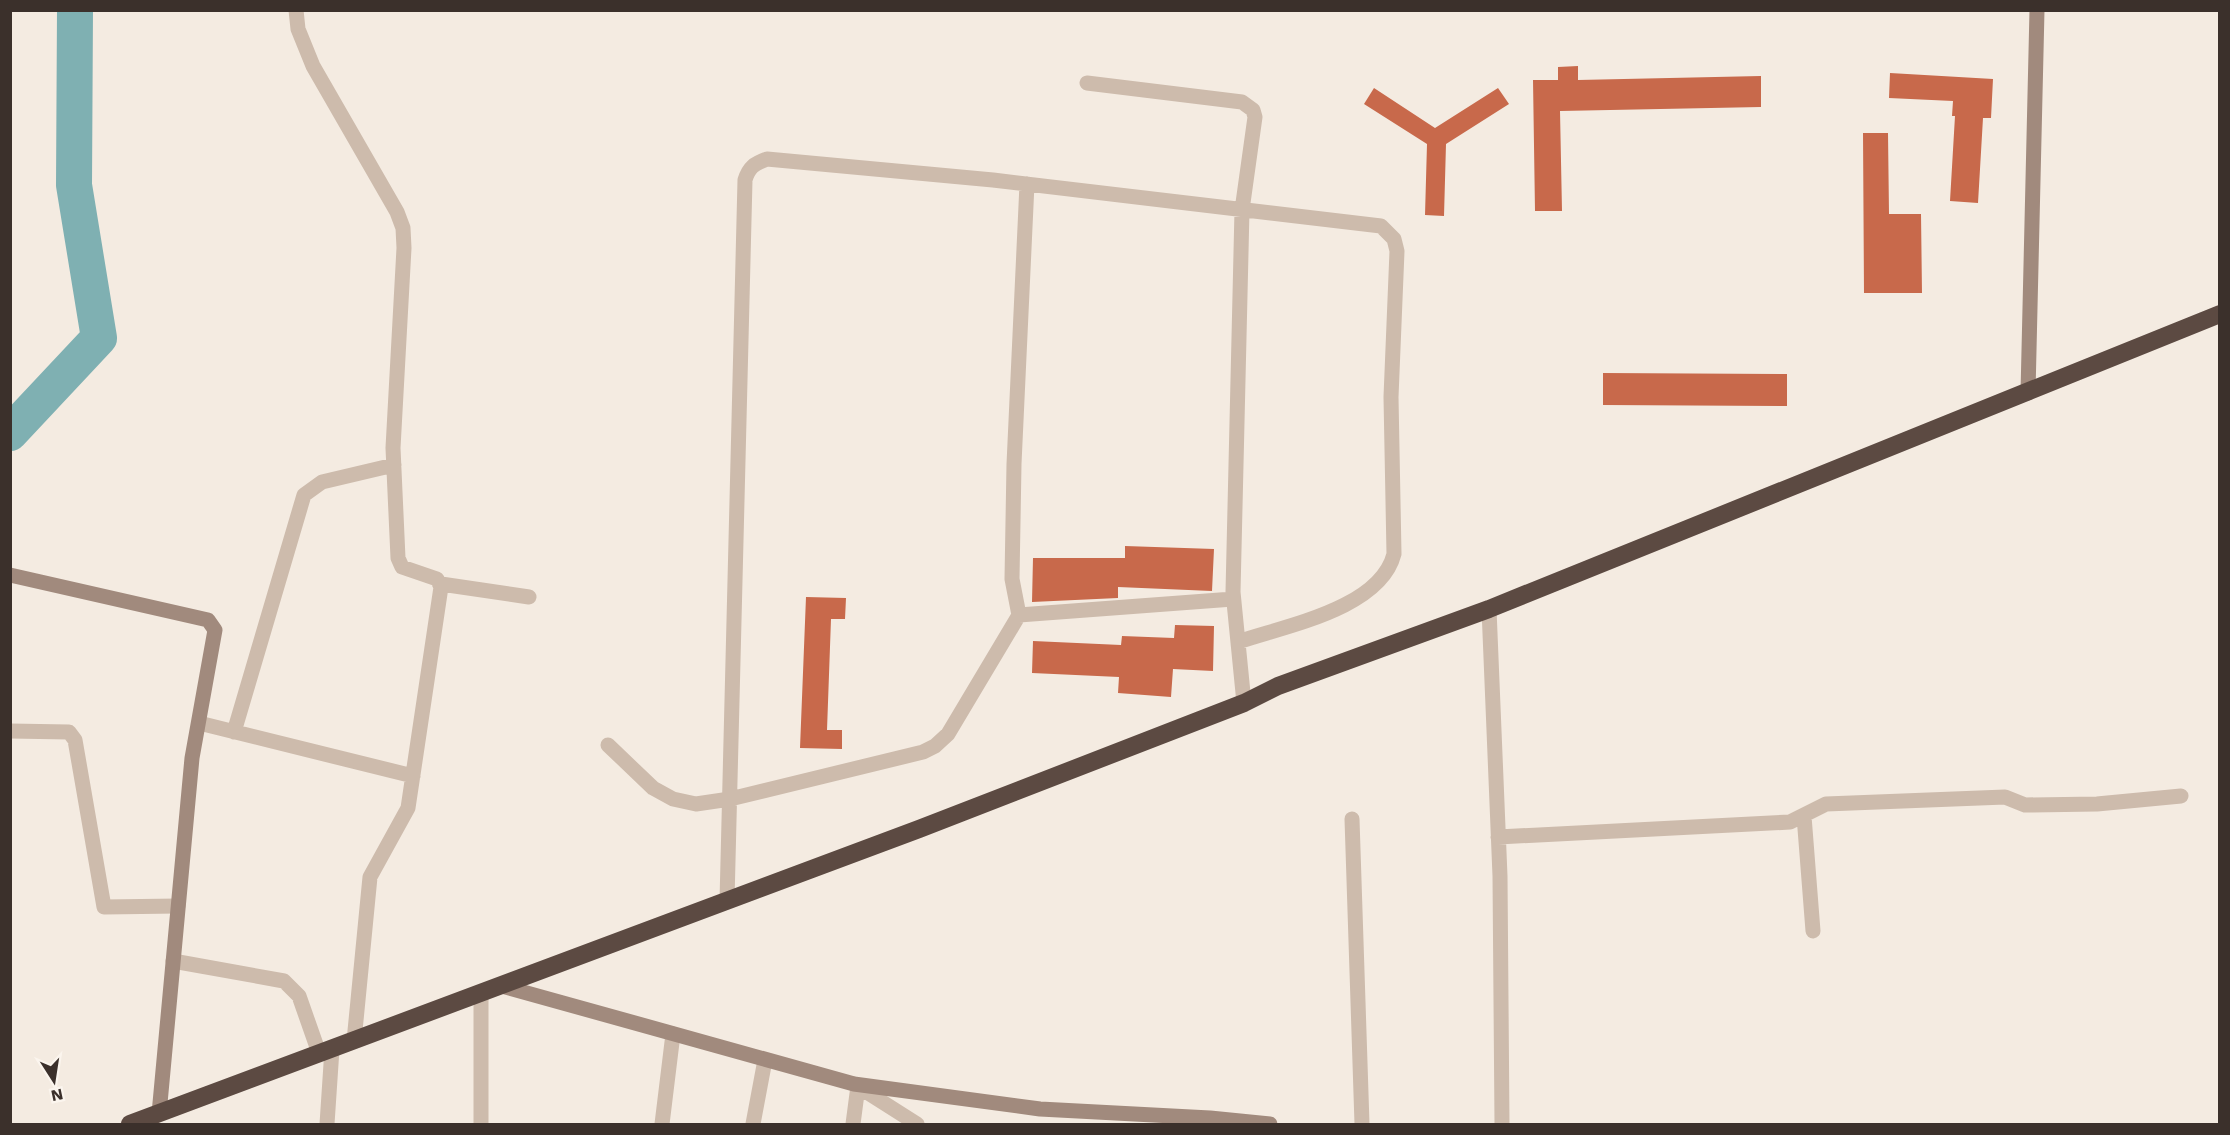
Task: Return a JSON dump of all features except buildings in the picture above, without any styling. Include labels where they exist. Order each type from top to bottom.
[{"type":"highway","points":[[130,1125],[727,901],[1244,703],[1278,686],[1489,609],[2220,314]]},
{"type":"street","points":[[296,10],[298,29],[313,66],[397,212],[403,228],[394,465],[399,562],[406,569],[437,579],[441,584],[529,597]]},
{"type":"street","points":[[2028,393],[2037,10]]},
{"type":"street","points":[[1087,83],[1248,104],[1254,117],[1242,210],[1233,599],[1244,703]]},
{"type":"street","points":[[727,901],[745,180],[749,169],[767,159],[1027,184],[1381,226],[1394,239],[1397,251],[1391,397],[1394,554],[1391,565],[1371,590],[1333,610],[1238,642]]},
{"type":"street","points":[[608,745],[653,788],[673,799],[696,804],[730,800],[922,752],[935,746],[956,722],[1018,615],[1012,579],[1014,464],[1027,184]]},
{"type":"street","points":[[234,732],[304,495],[322,482],[394,465]]},
{"type":"street","points":[[10,575],[208,620],[213,624],[215,635],[192,758],[159,1114]]},
{"type":"street","points":[[354,1041],[370,877],[403,820],[413,776],[441,584]]},
{"type":"street","points":[[1018,615],[1233,599]]},
{"type":"street","points":[[1489,609],[1498,837],[1502,1125]]},
{"type":"street","points":[[199,723],[413,776]]},
{"type":"street","points":[[10,731],[69,732],[75,740],[105,907],[178,906]]},
{"type":"street","points":[[1498,837],[1791,822],[1826,804],[2005,797],[2025,805],[2097,804],[2181,796]]},
{"type":"street","points":[[1804,816],[1813,931]]},
{"type":"street","points":[[1352,819],[1362,1125]]},
{"type":"street","points":[[173,961],[284,981],[299,996],[325,1051],[327,1125]]},
{"type":"street","points":[[502,986],[856,1085],[1096,1118],[1270,1125]]},
{"type":"street","points":[[481,994],[481,1125]]},
{"type":"street","points":[[662,1125],[673,1034]]},
{"type":"street","points":[[753,1125],[765,1060]]},
{"type":"street","points":[[853,1125],[856,1085]]},
{"type":"street","points":[[856,1085],[917,1125]]},
{"type":"waterway","points":[[10,433],[99,338],[74,185],[75,10]]}]
